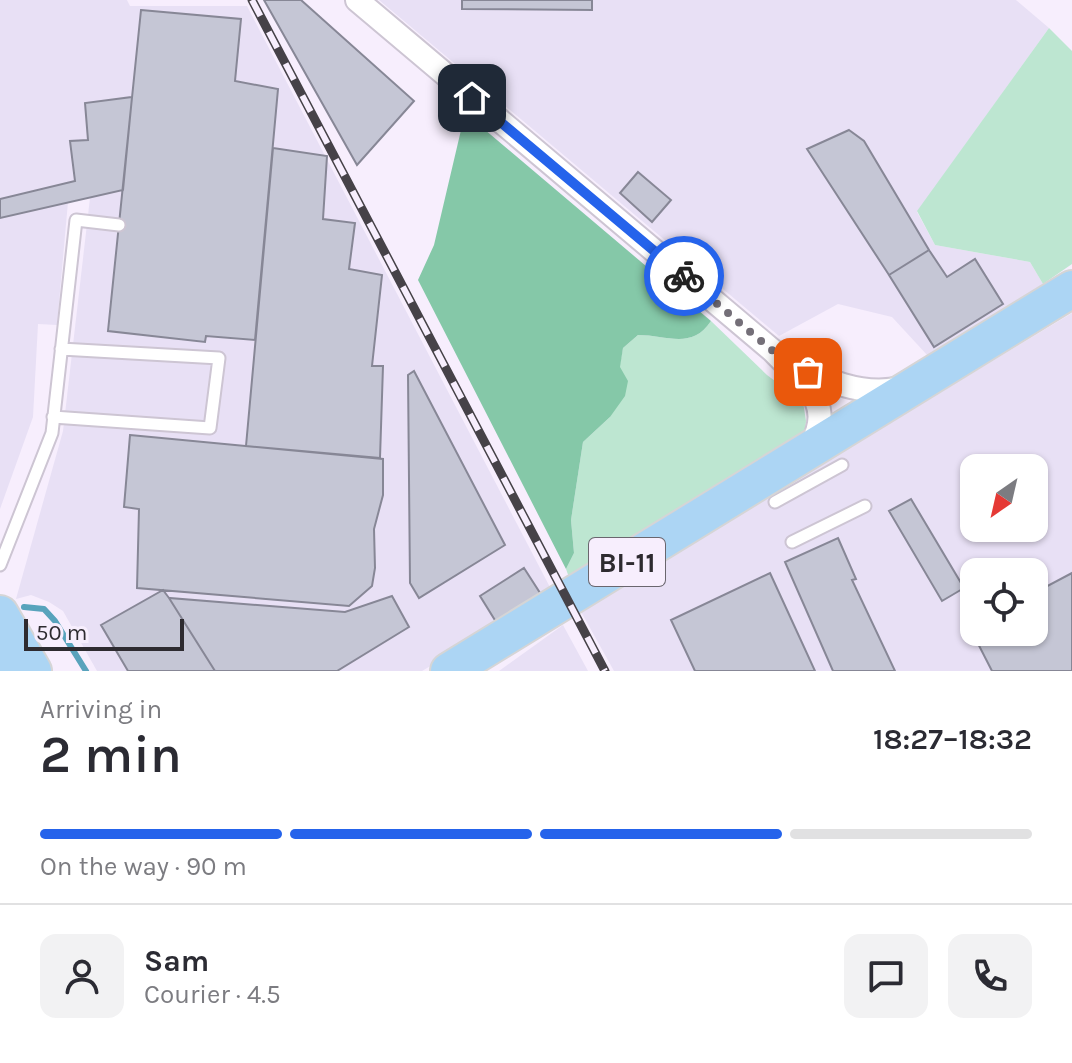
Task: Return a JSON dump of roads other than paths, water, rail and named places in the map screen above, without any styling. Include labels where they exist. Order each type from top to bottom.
[{"type":"main road","name":"BI-11","points":[[449,671],[806,455],[1072,289]]},
{"type":"main road","points":[[0,614],[33,671]]},
{"type":"main road","points":[[0,664],[3,671]]},
{"type":"street","points":[[357,0],[773,351],[818,399],[821,420],[806,455]]},
{"type":"street","points":[[773,351],[808,372],[847,387],[884,392],[922,383]]},
{"type":"lane","points":[[0,565],[52,433],[76,220],[119,225]]},
{"type":"lane","points":[[53,417],[210,428],[219,358],[61,349]]},
{"type":"lane","points":[[775,502],[842,465]]},
{"type":"lane","points":[[792,542],[865,506]]},
{"type":"waterway","points":[[24,607],[44,609],[86,671]]},
{"type":"railway","points":[[252,0],[605,671]]}]
